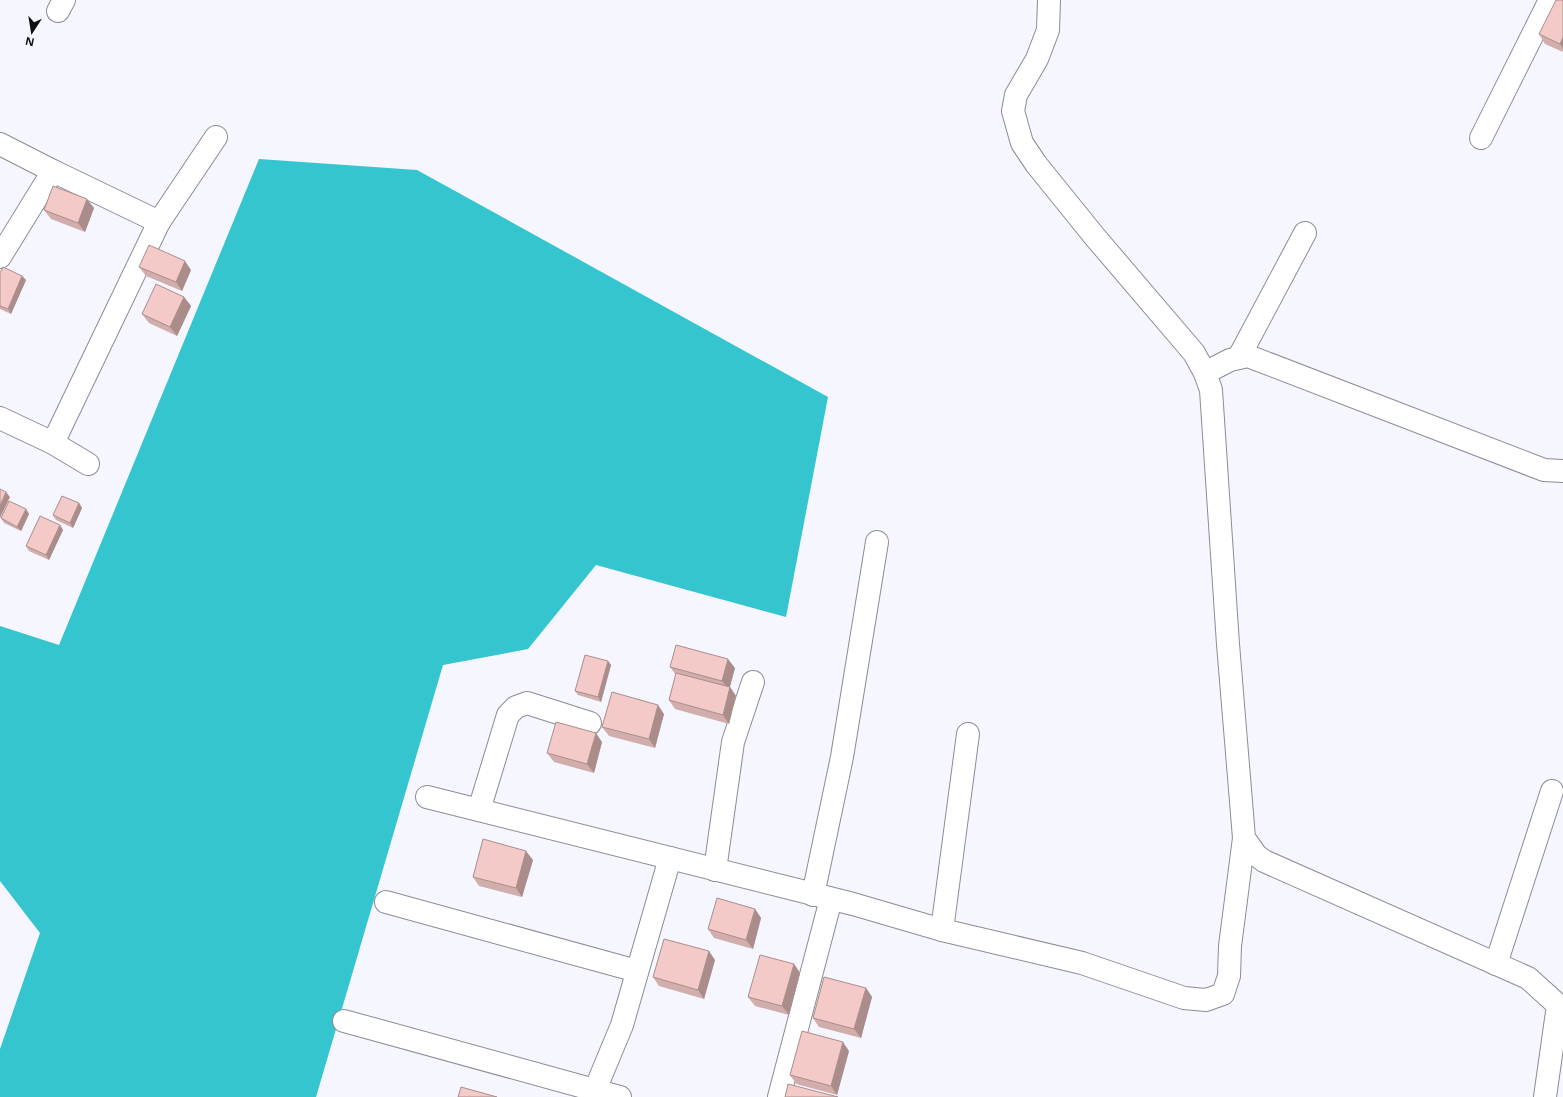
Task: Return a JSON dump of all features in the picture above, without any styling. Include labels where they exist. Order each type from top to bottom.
[{"type":"street","points":[[427,797],[822,897],[942,930],[1082,963],[1184,998],[1206,1000],[1223,994],[1229,976],[1230,946],[1244,838],[1228,644],[1211,390],[1205,373],[1194,353],[1095,237],[1036,164],[1022,143],[1013,111],[1016,95],[1037,59],[1048,30],[1049,0]]},
{"type":"street","points":[[1481,138],[1550,0]]},
{"type":"street","points":[[53,444],[159,222],[216,137]]},
{"type":"street","points":[[0,144],[159,222]]},
{"type":"street","points":[[0,258],[53,171]]},
{"type":"street","points":[[1239,357],[1305,233]]},
{"type":"street","points":[[1205,373],[1239,357],[1248,356],[1544,470],[1563,471]]},
{"type":"street","points":[[0,418],[53,444],[88,464]]},
{"type":"street","points":[[779,1097],[822,897],[842,757],[877,542]]},
{"type":"street","points":[[715,870],[733,742],[753,682]]},
{"type":"street","points":[[479,810],[508,715],[516,707],[527,703],[590,723]]},
{"type":"street","points":[[942,930],[968,734]]},
{"type":"street","points":[[1496,964],[1552,791]]},
{"type":"street","points":[[1244,838],[1256,855],[1264,861],[1528,978],[1560,1006],[1545,1097]]},
{"type":"street","points":[[344,1021],[604,1094],[637,970],[670,858]]},
{"type":"street","points":[[386,902],[637,970]]},
{"type":"water","points":[[259,159],[417,170],[828,397],[786,617],[596,565],[528,649],[443,665],[316,1097],[0,1097],[0,1049],[40,933],[0,881],[0,626],[59,645]]},
{"type":"building","points":[[1556,0],[1563,0],[1563,37],[1560,44],[1539,34]]},
{"type":"building","points":[[53,186],[87,199],[78,223],[44,210]]},
{"type":"building","points":[[149,245],[185,261],[176,282],[139,267]]},
{"type":"building","points":[[3,267],[22,276],[8,309],[0,306],[0,273]]},
{"type":"building","points":[[156,284],[184,297],[170,327],[142,314]]},
{"type":"building","points":[[0,489],[6,492],[0,506]]},
{"type":"building","points":[[62,496],[79,503],[70,523],[53,515]]},
{"type":"building","points":[[9,501],[26,509],[17,527],[1,518]]},
{"type":"building","points":[[40,516],[60,525],[46,555],[26,546]]},
{"type":"building","points":[[676,645],[728,659],[722,681],[670,667]]},
{"type":"building","points":[[585,655],[608,661],[598,697],[575,691]]},
{"type":"building","points":[[676,673],[730,687],[723,715],[669,700]]},
{"type":"building","points":[[612,692],[658,705],[649,739],[602,727]]},
{"type":"building","points":[[556,722],[596,733],[587,764],[547,753]]},
{"type":"building","points":[[483,839],[526,851],[516,888],[473,877]]},
{"type":"building","points":[[717,898],[755,909],[746,940],[708,929]]},
{"type":"building","points":[[664,939],[709,951],[698,990],[653,977]]},
{"type":"building","points":[[760,955],[794,964],[782,1006],[748,997]]},
{"type":"building","points":[[824,977],[866,988],[854,1029],[813,1018]]},
{"type":"building","points":[[802,1031],[843,1042],[831,1086],[790,1075]]},
{"type":"building","points":[[788,1084],[838,1097],[785,1097]]},
{"type":"building","points":[[461,1087],[497,1097],[458,1097]]}]
